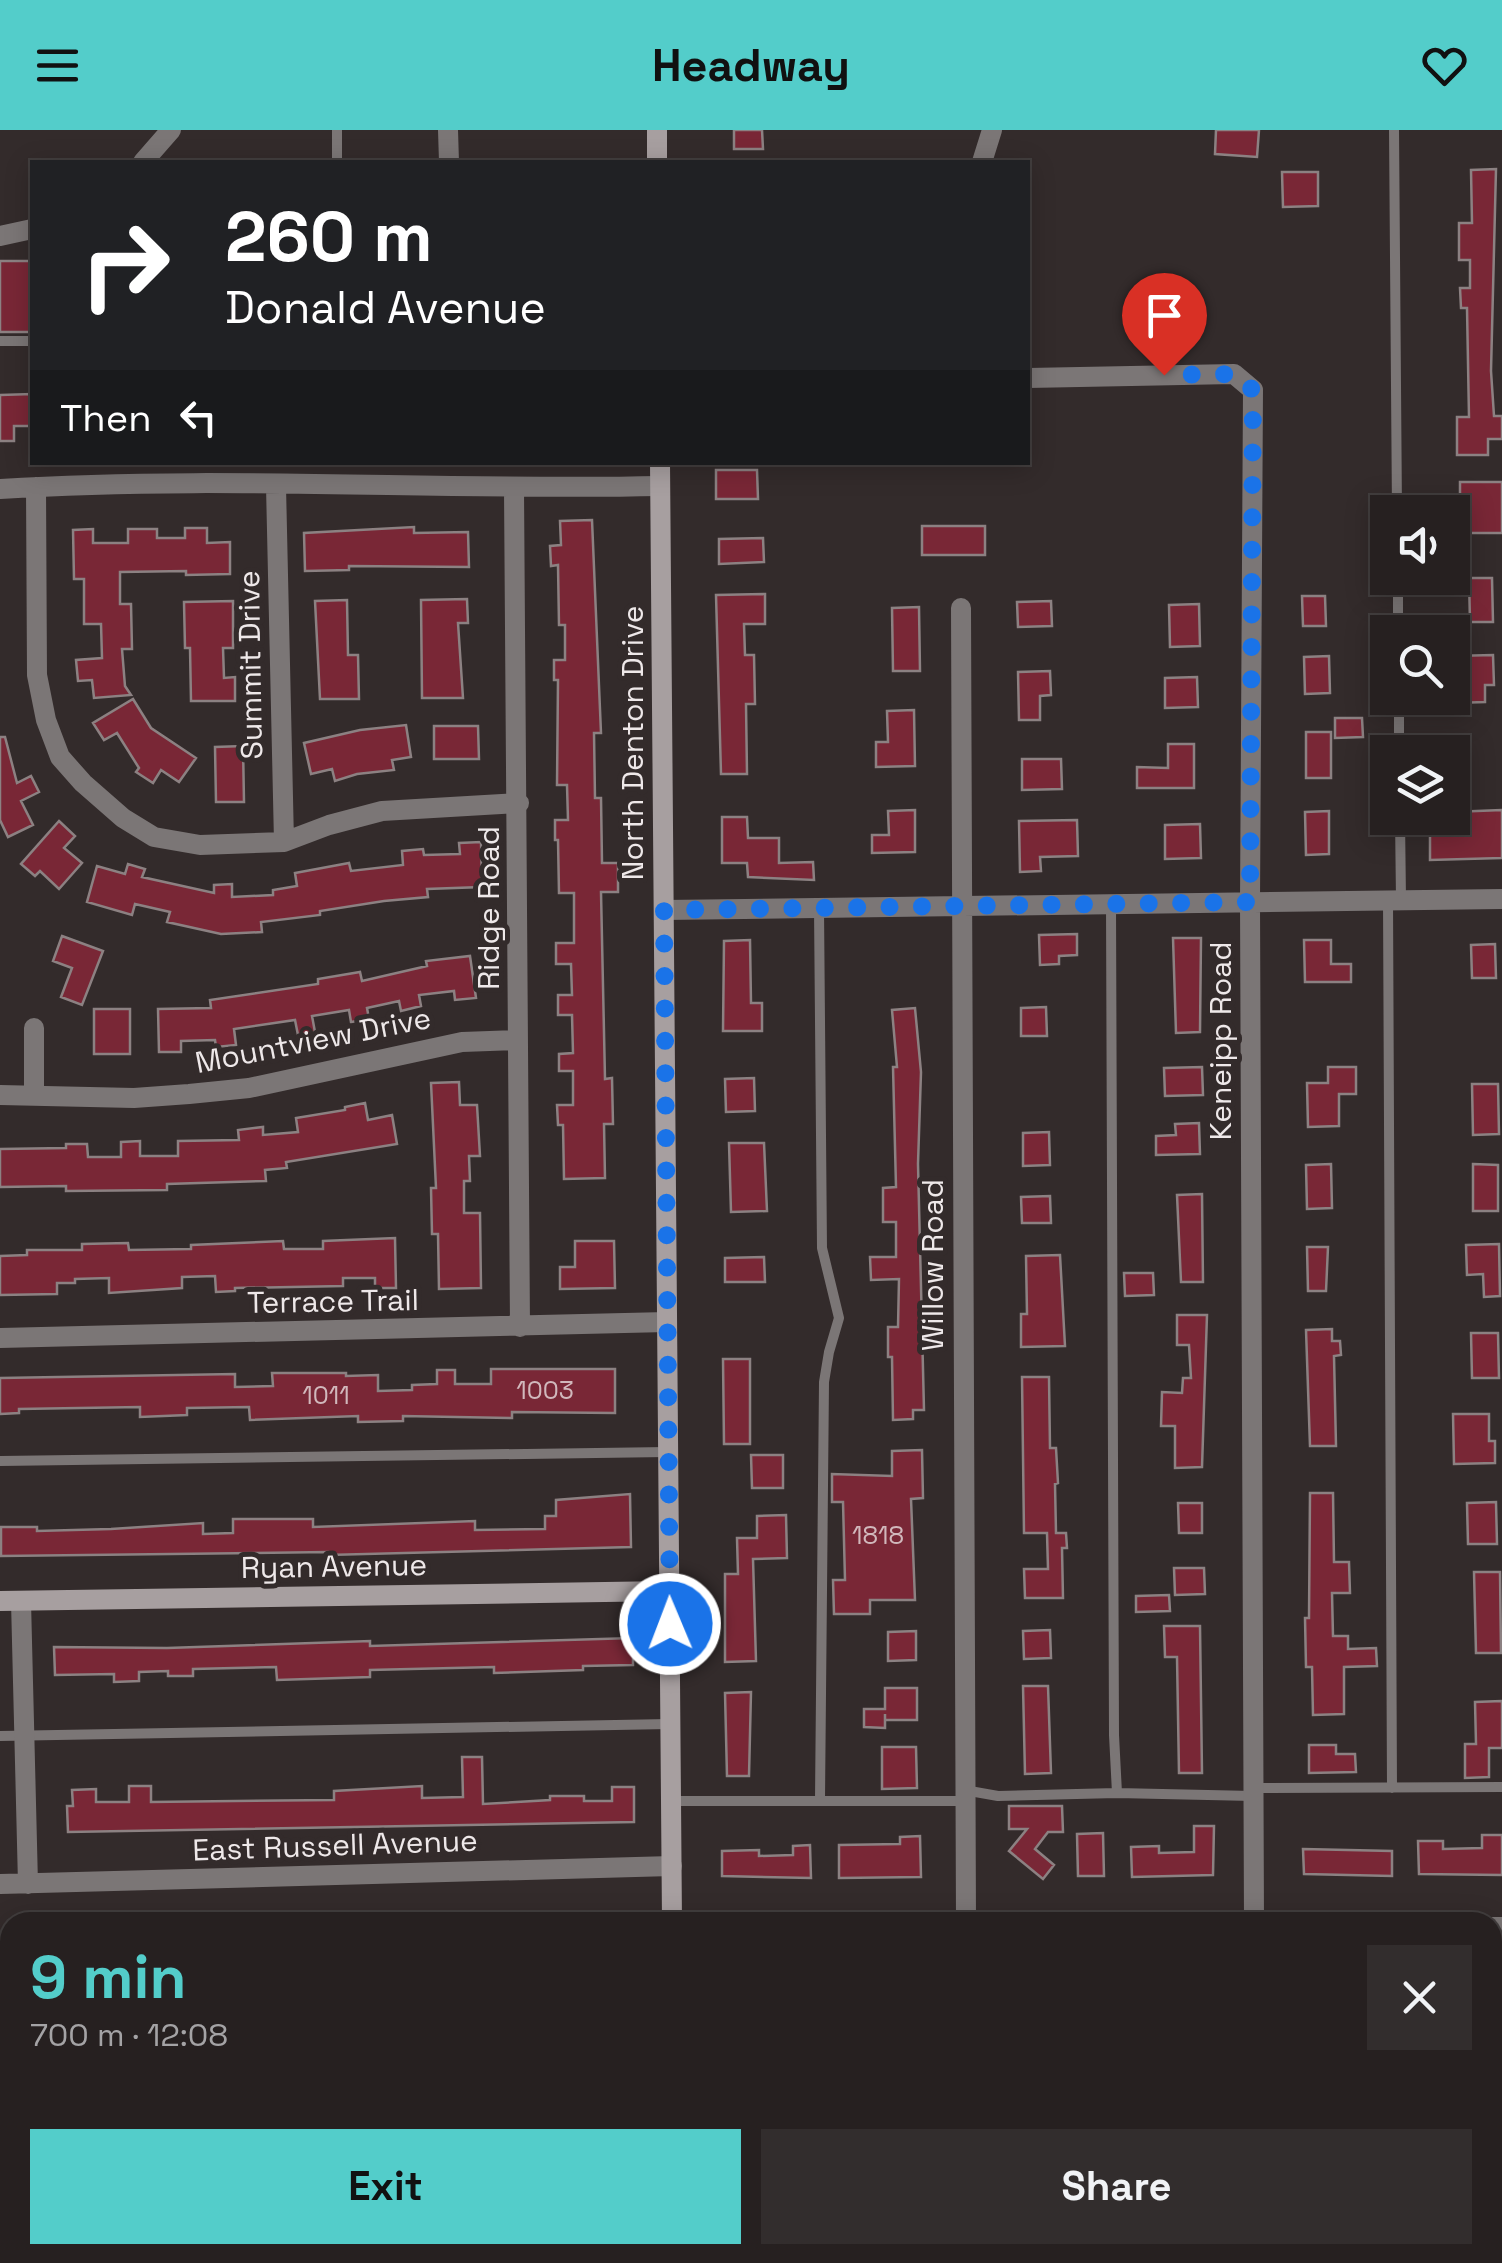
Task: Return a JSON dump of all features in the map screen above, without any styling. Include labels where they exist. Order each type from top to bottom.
[{"type":"street","points":[[144,160],[170,130]]},
{"type":"street","points":[[448,130],[449,160]]},
{"type":"street","points":[[657,130],[657,160]]},
{"type":"street","points":[[983,160],[992,130]]},
{"type":"street","points":[[0,236],[30,228]]},
{"type":"street","name":"Keneipp Road","points":[[1030,378],[1234,374],[1253,390],[1250,902],[1254,1912]]},
{"type":"street","name":"North Denton Drive","points":[[660,465],[672,1912]]},
{"type":"street","name":"Summit Drive","points":[[276,486],[284,842]]},
{"type":"street","points":[[0,489],[660,486]]},
{"type":"street","points":[[36,487],[37,675],[46,720],[60,757],[82,784],[122,818],[154,836],[200,845],[284,842],[382,811],[518,803]]},
{"type":"street","name":"Ridge Road","points":[[514,489],[520,1328]]},
{"type":"street","name":"Willow Road","points":[[961,608],[966,1912]]},
{"type":"street","points":[[664,910],[1502,899]]},
{"type":"street","points":[[34,1028],[34,1094]]},
{"type":"street","name":"Mountview Drive","points":[[0,1095],[134,1098],[234,1090],[462,1042],[517,1040]]},
{"type":"street","name":"Terrace Trail","points":[[0,1338],[667,1322]]},
{"type":"street","name":"Ryan Avenue","points":[[11,1601],[670,1591]]},
{"type":"street","points":[[11,1601],[25,1735],[28,1884]]},
{"type":"street","name":"East Russell Avenue","points":[[0,1884],[672,1866]]},
{"type":"lane","points":[[337,130],[337,160]]},
{"type":"lane","points":[[1394,130],[1397,495]]},
{"type":"lane","points":[[0,341],[30,340]]},
{"type":"lane","points":[[1392,1788],[1395,900],[1399,835]]},
{"type":"lane","points":[[1111,904],[1117,1794]]},
{"type":"lane","points":[[819,908],[822,1248],[839,1318],[824,1382],[820,1800]]},
{"type":"lane","points":[[0,1461],[668,1452]]},
{"type":"lane","points":[[0,1736],[670,1724]]},
{"type":"lane","points":[[671,1800],[1502,1788]]},
{"type":"building","points":[[734,130],[762,130],[763,149],[734,149]]},
{"type":"building","points":[[1216,130],[1259,130],[1257,157],[1215,154]]},
{"type":"building","points":[[1496,169],[1491,371],[1494,416],[1502,416],[1502,439],[1488,439],[1488,455],[1457,455],[1457,417],[1469,417],[1467,308],[1461,308],[1460,288],[1470,288],[1470,260],[1459,260],[1459,223],[1472,223],[1471,170]]},
{"type":"building","points":[[1282,172],[1318,172],[1318,206],[1283,207]]},
{"type":"building","points":[[0,261],[30,261],[30,332],[0,332]]},
{"type":"building","points":[[30,394],[30,426],[14,426],[14,441],[0,441],[0,395]]},
{"type":"building","points":[[716,470],[757,470],[758,499],[716,499]]},
{"type":"building","points":[[1460,482],[1502,482],[1502,533],[1470,533],[1470,495],[1460,495]]},
{"type":"building","points":[[592,520],[601,733],[594,733],[595,798],[601,798],[602,863],[618,863],[618,892],[601,892],[605,1079],[612,1078],[613,1124],[604,1124],[605,1178],[564,1179],[563,1125],[558,1125],[557,1105],[573,1105],[573,1071],[559,1071],[559,1054],[573,1053],[572,1015],[558,1015],[558,995],[572,995],[571,964],[556,964],[556,943],[574,943],[574,893],[559,893],[555,840],[555,820],[568,820],[567,785],[557,785],[558,680],[554,680],[554,660],[565,660],[565,625],[559,625],[558,565],[551,566],[550,546],[561,545],[560,521]]},
{"type":"building","points":[[922,526],[985,526],[985,555],[922,555]]},
{"type":"building","points":[[414,527],[414,533],[468,532],[469,567],[349,566],[349,570],[305,571],[304,533]]},
{"type":"building","points":[[185,528],[207,528],[207,543],[230,542],[230,574],[120,572],[120,604],[131,604],[132,649],[122,649],[125,686],[131,695],[94,698],[92,680],[78,681],[76,660],[102,658],[101,624],[84,624],[84,579],[74,579],[73,530],[93,529],[93,543],[128,543],[128,529],[157,529],[157,538],[185,538]]},
{"type":"building","points":[[763,538],[764,562],[719,564],[719,539]]},
{"type":"building","points":[[1470,578],[1492,578],[1493,622],[1470,622]]},
{"type":"building","points":[[765,594],[765,624],[744,624],[745,655],[754,655],[755,704],[746,704],[747,774],[721,774],[716,595]]},
{"type":"building","points":[[1302,596],[1325,596],[1326,626],[1303,626]]},
{"type":"building","points":[[467,599],[468,623],[458,623],[463,698],[422,698],[421,600]]},
{"type":"building","points":[[347,600],[348,655],[358,655],[359,699],[320,699],[315,601]]},
{"type":"building","points":[[233,601],[233,648],[223,648],[224,678],[235,677],[235,701],[191,701],[184,602]]},
{"type":"building","points":[[1051,601],[1052,626],[1018,627],[1017,602]]},
{"type":"building","points":[[1199,604],[1200,646],[1170,647],[1169,605]]},
{"type":"building","points":[[919,607],[920,671],[893,671],[892,608]]},
{"type":"building","points":[[1493,655],[1494,685],[1485,685],[1485,702],[1470,702],[1470,656]]},
{"type":"building","points":[[1329,656],[1330,693],[1305,694],[1304,657]]},
{"type":"building","points":[[1050,671],[1051,695],[1040,696],[1040,720],[1019,720],[1018,672]]},
{"type":"building","points":[[1197,677],[1198,707],[1165,708],[1165,678]]},
{"type":"building","points":[[133,699],[151,728],[196,758],[179,782],[161,770],[153,783],[136,772],[139,768],[117,733],[104,740],[93,723]]},
{"type":"building","points":[[914,710],[915,766],[876,767],[876,742],[888,742],[887,711]]},
{"type":"building","points":[[1335,718],[1362,718],[1363,737],[1335,738]]},
{"type":"building","points":[[406,725],[411,757],[392,760],[394,770],[335,781],[332,769],[311,774],[304,743],[360,730]]},
{"type":"building","points":[[434,726],[478,726],[479,759],[434,759]]},
{"type":"building","points":[[1306,732],[1331,732],[1331,778],[1306,778]]},
{"type":"building","points":[[0,737],[5,737],[17,783],[31,776],[39,792],[21,801],[33,825],[8,837],[0,820]]},
{"type":"building","points":[[1168,744],[1194,744],[1194,788],[1137,788],[1137,767],[1168,768]]},
{"type":"building","points":[[243,746],[244,802],[216,802],[215,747]]},
{"type":"building","points":[[1022,759],[1061,759],[1062,789],[1022,790]]},
{"type":"building","points":[[915,810],[915,852],[872,853],[872,835],[889,835],[888,811]]},
{"type":"building","points":[[1502,810],[1502,858],[1430,860],[1430,835],[1470,835],[1470,811]]},
{"type":"building","points":[[1329,811],[1329,854],[1306,855],[1305,812]]},
{"type":"building","points":[[722,817],[747,817],[748,838],[779,838],[779,863],[813,862],[814,880],[748,877],[747,863],[722,863]]},
{"type":"building","points":[[1077,820],[1078,856],[1040,857],[1041,871],[1020,872],[1019,821]]},
{"type":"building","points":[[59,821],[75,836],[64,848],[82,863],[59,889],[40,871],[35,876],[21,864]]},
{"type":"building","points":[[1200,824],[1201,858],[1165,859],[1165,825]]},
{"type":"building","points":[[481,842],[482,887],[427,889],[428,897],[261,922],[262,932],[221,934],[167,922],[170,912],[135,904],[132,915],[87,902],[97,866],[125,874],[128,864],[145,869],[142,877],[214,893],[214,885],[232,884],[232,897],[273,895],[273,890],[297,886],[295,873],[349,863],[351,871],[403,865],[402,851],[423,849],[424,855],[460,854],[459,843]]},
{"type":"building","points":[[1077,934],[1077,955],[1059,956],[1059,964],[1040,965],[1039,935]]},
{"type":"building","points":[[62,936],[103,951],[82,1005],[61,997],[72,968],[53,961]]},
{"type":"building","points":[[1173,938],[1201,938],[1200,1032],[1176,1033]]},
{"type":"building","points":[[750,940],[751,1003],[762,1003],[762,1031],[723,1031],[724,941]]},
{"type":"building","points":[[1304,940],[1331,940],[1331,964],[1351,964],[1351,982],[1305,982]]},
{"type":"building","points":[[1495,944],[1496,978],[1472,978],[1471,945]]},
{"type":"building","points":[[470,956],[476,998],[455,1000],[454,991],[419,995],[421,1006],[401,1011],[399,1001],[367,1008],[369,1019],[351,1022],[349,1010],[312,1016],[315,1032],[298,1035],[295,1020],[234,1029],[236,1045],[216,1047],[215,1040],[181,1041],[181,1052],[159,1052],[158,1009],[211,1008],[210,1000],[318,984],[318,979],[360,972],[362,981],[427,966],[426,961]]},
{"type":"building","points":[[1046,1007],[1047,1036],[1021,1036],[1021,1008]]},
{"type":"building","points":[[915,1008],[921,1072],[918,1164],[924,1410],[913,1410],[913,1419],[893,1420],[888,1327],[898,1327],[899,1279],[871,1280],[870,1257],[896,1257],[896,1222],[883,1222],[883,1188],[896,1187],[893,1067],[897,1067],[892,1010]]},
{"type":"building","points":[[94,1009],[130,1009],[130,1054],[94,1054]]},
{"type":"building","points":[[1202,1067],[1203,1095],[1165,1096],[1164,1068]]},
{"type":"building","points":[[1328,1067],[1356,1067],[1356,1094],[1339,1094],[1339,1126],[1308,1127],[1307,1083],[1328,1083]]},
{"type":"building","points":[[754,1078],[755,1111],[726,1112],[725,1079]]},
{"type":"building","points":[[459,1082],[460,1105],[477,1105],[480,1156],[469,1156],[470,1181],[464,1181],[464,1213],[480,1213],[481,1288],[439,1289],[438,1234],[432,1234],[431,1188],[436,1188],[431,1083]]},
{"type":"building","points":[[1472,1084],[1498,1084],[1499,1134],[1473,1135]]},
{"type":"building","points":[[365,1103],[368,1120],[392,1115],[397,1144],[286,1162],[287,1168],[265,1170],[266,1181],[167,1184],[167,1190],[0,1187],[0,1149],[87,1144],[88,1157],[121,1157],[121,1142],[140,1141],[140,1156],[178,1156],[178,1141],[239,1140],[238,1130],[263,1127],[263,1135],[298,1132],[296,1118]]},
{"type":"building","points":[[1199,1123],[1200,1154],[1156,1155],[1156,1136],[1176,1135],[1175,1124]]},
{"type":"building","points":[[1049,1132],[1050,1165],[1023,1166],[1023,1133]]},
{"type":"building","points":[[729,1143],[764,1143],[767,1211],[731,1212]]},
{"type":"building","points":[[1331,1164],[1332,1208],[1307,1209],[1306,1165]]},
{"type":"building","points":[[1473,1164],[1498,1165],[1498,1211],[1473,1211]]},
{"type":"building","points":[[1202,1194],[1203,1282],[1181,1282],[1177,1195]]},
{"type":"building","points":[[1050,1196],[1051,1223],[1022,1223],[1021,1197]]},
{"type":"building","points":[[395,1238],[396,1288],[375,1288],[375,1278],[343,1278],[343,1286],[235,1288],[216,1292],[215,1276],[182,1277],[182,1288],[109,1293],[109,1278],[75,1279],[75,1283],[57,1283],[57,1294],[0,1295],[0,1256],[27,1255],[27,1250],[82,1250],[82,1244],[128,1243],[129,1250],[191,1249],[191,1245],[283,1241],[284,1249],[323,1249],[323,1241]]},
{"type":"building","points":[[575,1241],[614,1241],[615,1288],[560,1289],[560,1267],[575,1267]]},
{"type":"building","points":[[1499,1244],[1500,1296],[1484,1297],[1483,1274],[1467,1275],[1466,1245]]},
{"type":"building","points":[[1307,1247],[1328,1247],[1326,1291],[1308,1291]]},
{"type":"building","points":[[1060,1255],[1065,1346],[1021,1347],[1021,1314],[1027,1314],[1026,1256]]},
{"type":"building","points":[[764,1257],[765,1282],[725,1282],[725,1258]]},
{"type":"building","points":[[1124,1273],[1153,1273],[1154,1295],[1125,1296]]},
{"type":"building","points":[[1177,1315],[1207,1315],[1202,1467],[1175,1468],[1175,1426],[1161,1426],[1162,1392],[1182,1393],[1183,1378],[1191,1378],[1189,1345],[1177,1345]]},
{"type":"building","points":[[1332,1329],[1332,1341],[1340,1341],[1341,1355],[1334,1356],[1336,1446],[1310,1446],[1306,1330]]},
{"type":"building","points":[[1471,1333],[1498,1333],[1499,1378],[1472,1378]]},
{"type":"building","points":[[723,1359],[750,1359],[750,1444],[724,1444]]},
{"type":"building","points":[[491,1369],[615,1369],[615,1413],[512,1412],[512,1418],[403,1416],[403,1421],[358,1422],[358,1416],[250,1420],[249,1407],[187,1408],[187,1415],[140,1417],[140,1407],[19,1409],[19,1413],[0,1414],[0,1378],[235,1374],[235,1387],[273,1386],[272,1373],[346,1373],[378,1375],[378,1391],[412,1390],[412,1385],[437,1384],[437,1370],[455,1370],[455,1384],[491,1384]]},
{"type":"building","points":[[1022,1377],[1049,1377],[1050,1448],[1056,1448],[1058,1483],[1056,1533],[1066,1533],[1067,1548],[1062,1548],[1063,1598],[1025,1598],[1024,1569],[1048,1569],[1047,1533],[1024,1533]]},
{"type":"building","points":[[1453,1414],[1489,1414],[1489,1441],[1495,1441],[1495,1463],[1454,1464]]},
{"type":"building","points":[[922,1450],[923,1498],[911,1499],[915,1600],[870,1600],[870,1614],[834,1614],[833,1580],[845,1580],[843,1502],[832,1502],[832,1474],[892,1476],[892,1451]]},
{"type":"building","points":[[751,1455],[783,1455],[783,1488],[752,1488]]},
{"type":"building","points":[[1310,1493],[1333,1493],[1334,1562],[1349,1562],[1350,1593],[1332,1593],[1333,1636],[1348,1636],[1348,1649],[1376,1648],[1377,1666],[1344,1667],[1344,1714],[1313,1715],[1312,1667],[1306,1667],[1305,1618],[1309,1618]]},
{"type":"building","points":[[630,1494],[631,1547],[328,1555],[1,1556],[1,1527],[37,1527],[37,1531],[203,1523],[203,1534],[233,1533],[233,1519],[313,1519],[313,1527],[475,1521],[475,1530],[545,1529],[545,1516],[556,1516],[556,1500]]},
{"type":"building","points":[[1496,1502],[1497,1544],[1468,1544],[1467,1503]]},
{"type":"building","points":[[1178,1503],[1202,1503],[1202,1533],[1179,1533]]},
{"type":"building","points":[[786,1515],[787,1558],[753,1559],[756,1661],[725,1662],[725,1574],[738,1574],[737,1538],[757,1538],[757,1516]]},
{"type":"building","points":[[1174,1568],[1204,1568],[1205,1594],[1175,1595]]},
{"type":"building","points":[[1474,1572],[1500,1572],[1501,1653],[1476,1653]]},
{"type":"building","points":[[1169,1595],[1170,1611],[1136,1612],[1136,1596]]},
{"type":"building","points":[[1164,1626],[1200,1626],[1202,1773],[1179,1773],[1177,1657],[1165,1657]]},
{"type":"building","points":[[1050,1630],[1051,1658],[1024,1659],[1023,1631]]},
{"type":"building","points":[[916,1631],[916,1660],[888,1661],[888,1632]]},
{"type":"building","points":[[633,1638],[633,1665],[583,1666],[583,1670],[370,1670],[370,1677],[277,1680],[276,1667],[193,1669],[193,1676],[168,1676],[168,1671],[139,1672],[139,1681],[114,1682],[114,1674],[55,1675],[54,1647],[167,1648],[370,1641],[370,1646]]},
{"type":"building","points":[[1023,1686],[1048,1686],[1051,1773],[1025,1774]]},
{"type":"building","points":[[885,1688],[917,1688],[917,1720],[885,1720],[885,1728],[864,1727],[864,1709],[885,1709]]},
{"type":"building","points":[[751,1692],[749,1776],[727,1776],[725,1693]]},
{"type":"building","points":[[1502,1701],[1502,1748],[1489,1748],[1489,1777],[1465,1778],[1465,1744],[1476,1744],[1475,1702]]},
{"type":"building","points":[[1309,1745],[1336,1745],[1336,1754],[1355,1754],[1356,1772],[1309,1773]]},
{"type":"building","points":[[882,1747],[916,1747],[917,1788],[882,1789]]},
{"type":"building","points":[[462,1757],[482,1757],[483,1804],[550,1800],[550,1796],[612,1801],[612,1787],[634,1787],[634,1822],[68,1832],[67,1806],[73,1806],[72,1790],[96,1789],[96,1802],[129,1802],[129,1786],[151,1786],[151,1802],[334,1800],[334,1791],[422,1786],[422,1798],[463,1797]]},
{"type":"building","points":[[1009,1806],[1062,1806],[1063,1832],[1048,1832],[1035,1849],[1054,1865],[1043,1879],[1009,1851],[1027,1829],[1009,1829]]},
{"type":"building","points":[[1194,1826],[1214,1826],[1213,1875],[1132,1877],[1131,1847],[1159,1846],[1159,1853],[1194,1852]]},
{"type":"building","points":[[1103,1833],[1104,1876],[1078,1876],[1077,1834]]},
{"type":"building","points":[[1482,1835],[1502,1835],[1502,1875],[1419,1874],[1418,1841],[1443,1841],[1443,1849],[1482,1848]]},
{"type":"building","points":[[920,1836],[921,1877],[839,1878],[839,1845],[900,1844],[900,1837]]},
{"type":"building","points":[[810,1845],[811,1878],[722,1876],[722,1851],[759,1850],[759,1856],[793,1855],[793,1846]]},
{"type":"building","points":[[1303,1849],[1392,1851],[1392,1876],[1304,1874]]},
{"type":"route","points":[[670,1624],[664,910],[1250,902],[1253,390],[1234,374],[1164,375]]}]
